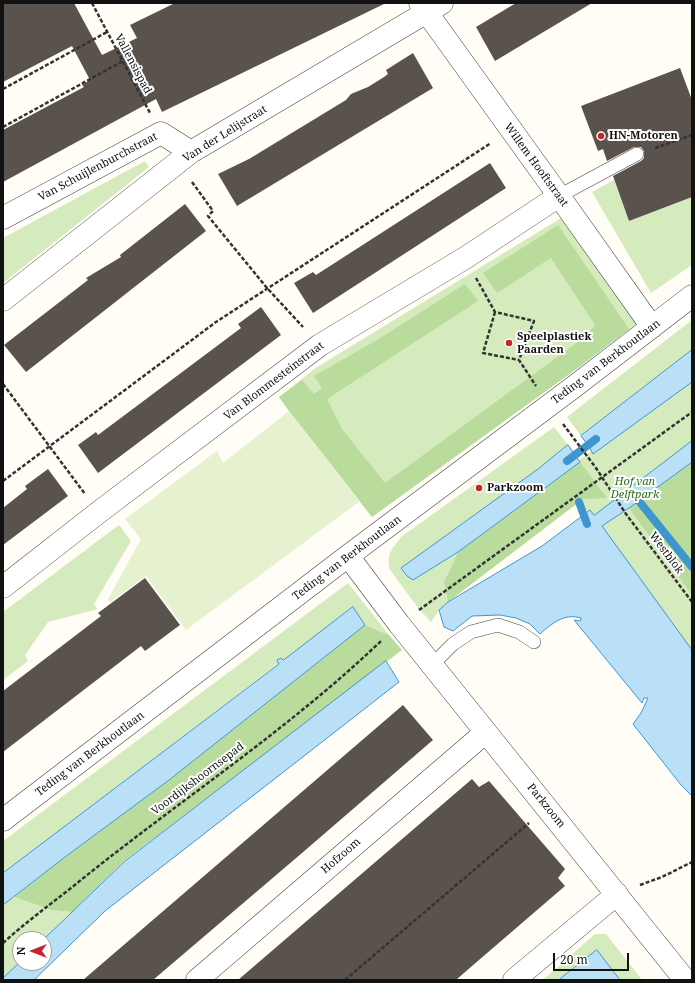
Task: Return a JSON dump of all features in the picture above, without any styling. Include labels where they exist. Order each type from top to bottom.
[{"type":"street","name":"Willem Hooftstraat","points":[[429,6],[511,130],[652,327]]},
{"type":"street","name":"Van der Lelijstraat","points":[[3,300],[185,157],[429,6]]},
{"type":"street","name":"Van Schuijlenburchstraat","points":[[3,218],[161,133],[185,157]]},
{"type":"street","name":"Van Blommesteinstraat","points":[[3,587],[99,512],[320,345],[465,258],[559,196]]},
{"type":"street","name":"Teding van Berkhoutlaan","points":[[3,820],[348,556],[575,386],[692,296]]},
{"type":"street","name":"Parkzoom","points":[[348,556],[399,624],[685,980]]},
{"type":"street","name":"Hofzoom","points":[[196,980],[486,732]]},
{"type":"street","points":[[514,980],[617,894]]},
{"type":"lane","points":[[559,196],[637,154]]},
{"type":"lane","points":[[432,665],[453,644],[471,632],[498,625],[519,632],[534,642]]},
{"type":"path","name":"Vallensispad","points":[[92,3],[161,133]]},
{"type":"path","points":[[3,89],[107,32]]},
{"type":"path","points":[[3,127],[123,61]]},
{"type":"path","points":[[3,481],[216,322],[511,130]]},
{"type":"path","points":[[637,154],[692,135]]},
{"type":"path","points":[[185,157],[213,212],[208,216],[267,288],[320,345]]},
{"type":"path","points":[[465,258],[495,312],[483,353],[520,360],[549,405]]},
{"type":"path","points":[[495,312],[534,321],[520,360]]},
{"type":"path","points":[[3,384],[99,512]]},
{"type":"path","name":"Voordijkshoornsepad","points":[[3,943],[23,925],[120,848],[299,714],[371,651],[399,624],[692,412]]},
{"type":"path","name":"Westblok","points":[[570,435],[602,476],[626,514],[692,602]]},
{"type":"path","points":[[345,980],[547,808]]},
{"type":"path","points":[[617,894],[662,877],[692,862]]},
{"type":"green space","points":[[145,161],[149,167],[3,283],[3,238]]},
{"type":"green space","points":[[614,180],[629,221],[692,197],[692,265],[651,293],[592,192]]},
{"type":"green space","points":[[566,215],[641,321],[372,517],[279,397],[317,367]]},
{"type":"green space","points":[[558,225],[629,329],[582,365],[372,517],[279,397],[302,380],[314,394],[322,388],[314,376],[377,340],[465,284],[478,301],[327,399],[342,429],[385,483],[586,336],[595,325],[551,258],[497,293],[483,273]]},
{"type":"green space","points":[[692,320],[692,350],[581,436],[567,417]]},
{"type":"green space","name":"Hof van Delftpark","points":[[692,374],[692,662],[556,478]]},
{"type":"green space","points":[[289,411],[360,501],[186,630],[146,576],[110,602],[108,599],[141,539],[125,519],[217,451],[223,463]]},
{"type":"green space","points":[[554,427],[568,445],[538,469],[401,568],[407,576],[413,580],[458,552],[444,582],[448,602],[439,610],[431,622],[419,609],[390,570],[389,556],[393,548],[401,537]]},
{"type":"green space","points":[[580,462],[607,498],[583,499],[448,602],[444,582],[458,552]]},
{"type":"green space","points":[[692,462],[692,595],[629,508]]},
{"type":"green space","points":[[119,525],[131,541],[94,604],[98,609],[48,622],[25,655],[28,661],[3,680],[3,612]]},
{"type":"green space","points":[[348,583],[389,635],[365,625],[352,607],[283,661],[277,660],[279,663],[3,873],[3,841]]},
{"type":"green space","points":[[365,625],[389,635],[402,650],[124,861],[72,912],[51,910],[14,897],[169,780]]},
{"type":"green space","points":[[14,897],[51,910],[72,912],[52,931],[12,931],[12,970],[3,978],[3,905]]},
{"type":"green space","points":[[595,934],[606,934],[642,980],[620,980],[597,950],[559,980],[543,980]]},
{"type":"water","points":[[692,350],[692,382],[593,454],[581,436]]},
{"type":"water","points":[[692,441],[692,462],[602,526],[692,650],[692,796],[681,785],[633,724],[641,713],[648,698],[644,698],[642,703],[574,620],[580,621],[581,618],[564,618],[549,626],[540,634],[530,624],[516,618],[500,615],[472,616],[453,631],[444,627],[439,610],[448,602],[542,546],[590,510],[594,515]]},
{"type":"water","points":[[568,445],[580,462],[458,552],[413,580],[407,576],[401,568],[538,469]]},
{"type":"water","points":[[353,607],[365,625],[169,780],[3,905],[3,873],[279,664],[277,660],[281,658],[283,660]]},
{"type":"water","points":[[386,661],[399,682],[105,911],[52,963],[52,931],[124,862]]},
{"type":"water","points":[[597,950],[620,980],[559,980],[561,978]]},
{"type":"water","points":[[12,970],[12,971],[43,971],[34,980],[3,980],[3,978]]},
{"type":"building","points":[[3,3],[74,3],[102,55],[137,38],[130,25],[175,3],[386,3],[162,112],[156,99],[3,182],[3,130],[84,87],[82,85],[90,80],[72,46],[3,82]]},
{"type":"building","points":[[516,3],[592,3],[495,61],[476,27]]},
{"type":"building","points":[[413,53],[433,88],[237,206],[218,174],[249,159],[346,100],[351,94],[368,87],[388,74],[386,70]]},
{"type":"building","points":[[680,68],[692,100],[692,197],[629,221],[613,176],[641,161],[644,158],[644,151],[641,147],[634,147],[607,161],[603,149],[598,151],[581,106]]},
{"type":"building","points":[[490,163],[506,188],[313,313],[294,283],[313,272],[316,275]]},
{"type":"building","points":[[185,204],[206,231],[26,372],[4,345],[88,280],[86,278],[121,257],[120,255]]},
{"type":"building","points":[[261,307],[281,335],[98,473],[78,445],[96,432],[98,435],[241,328],[238,324]]},
{"type":"building","points":[[48,469],[68,496],[3,545],[3,508],[27,489],[25,486]]},
{"type":"building","points":[[145,578],[180,625],[145,651],[141,646],[3,752],[3,691],[101,616],[98,613]]},
{"type":"building","points":[[403,705],[433,740],[302,853],[153,980],[83,980]]},
{"type":"building","points":[[472,779],[479,787],[489,781],[565,869],[558,878],[565,886],[456,980],[238,980]]},
{"type":"waterway","points":[[567,461],[596,439]]},
{"type":"waterway","points":[[634,495],[692,567]]},
{"type":"waterway","points":[[579,502],[587,524]]},
{"type":"place","name":"HN-Motoren","points":[[601,136]]},
{"type":"place","name":"Speelplastiek Paarden","points":[[509,343]]},
{"type":"place","name":"Parkzoom","points":[[479,488]]}]
